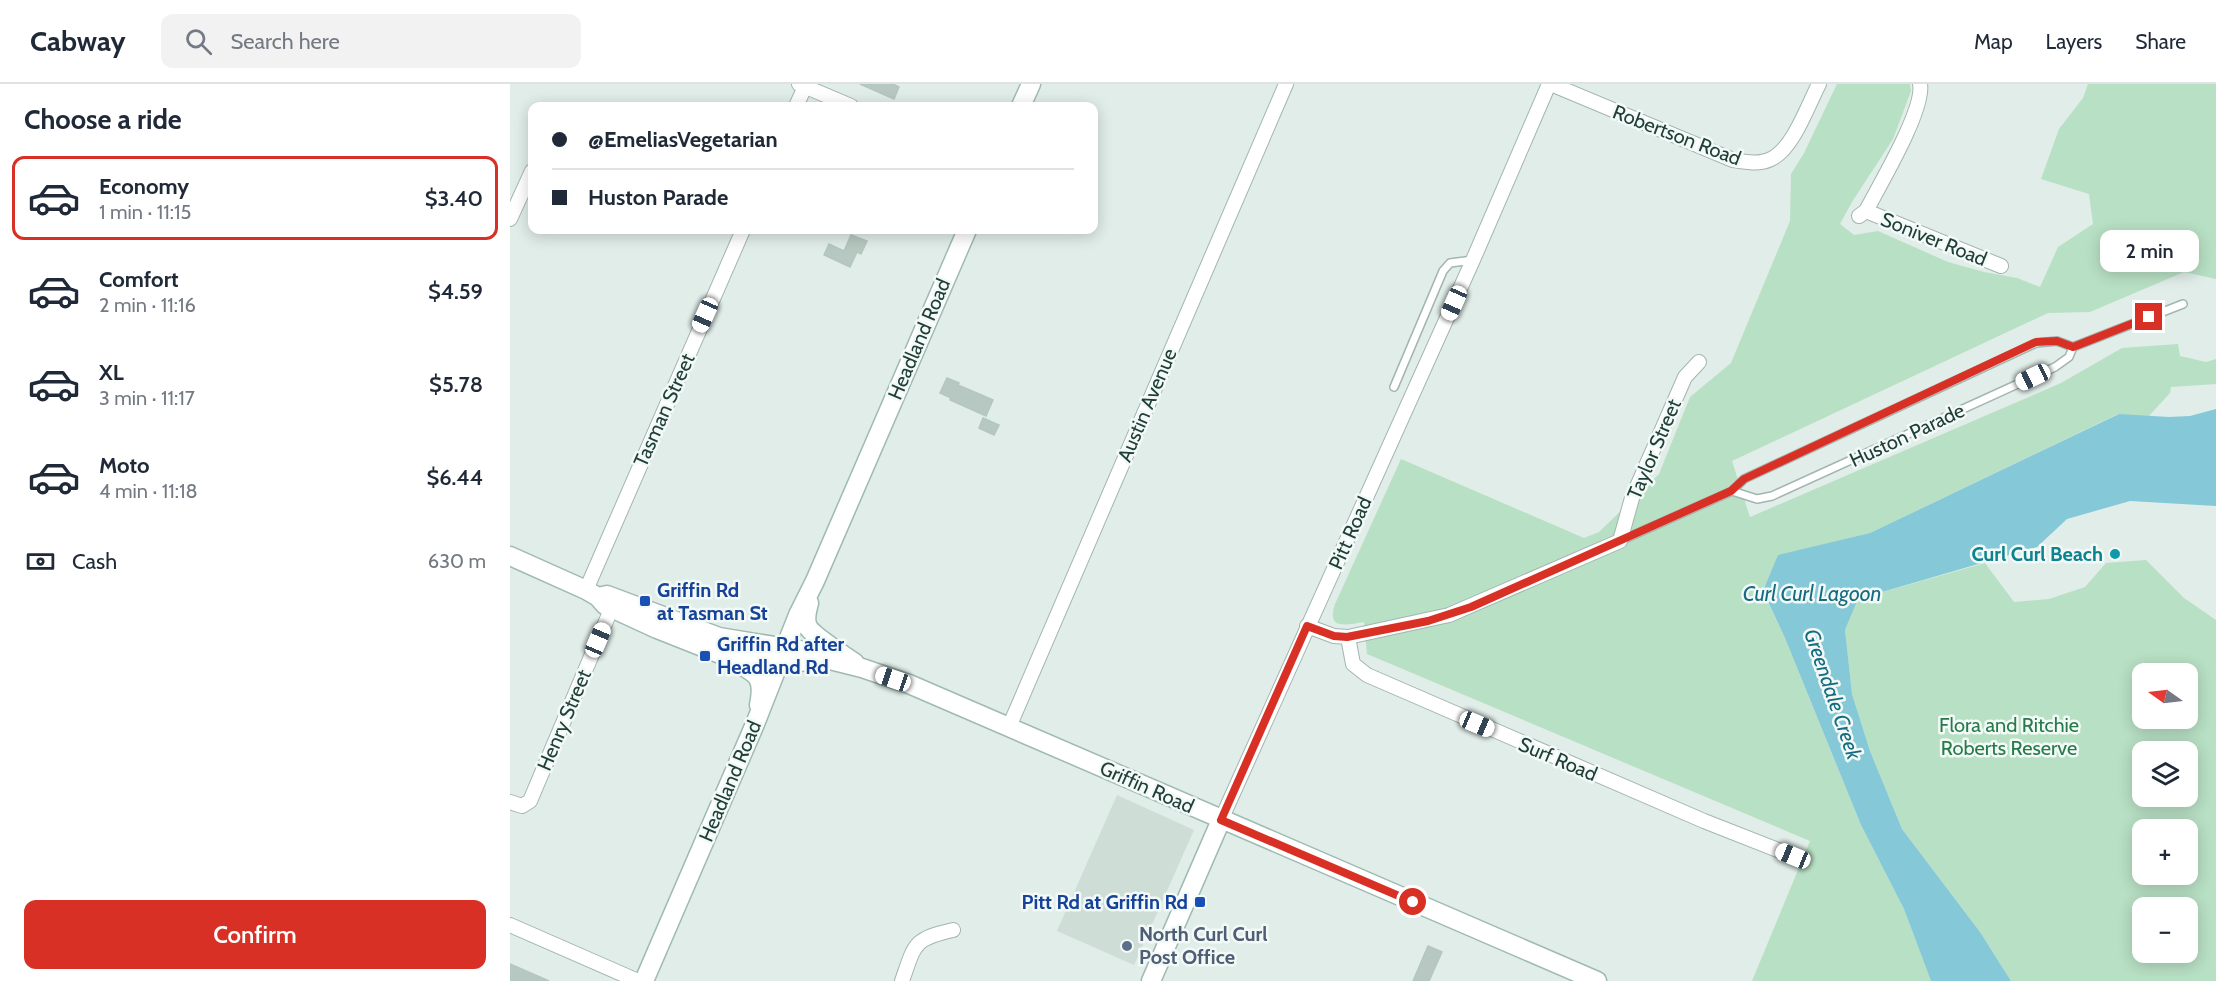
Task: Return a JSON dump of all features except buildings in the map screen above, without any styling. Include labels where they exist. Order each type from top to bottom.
[{"type":"main road","points":[[1023,102],[1031,84]]},
{"type":"main road","name":"Headland Road","points":[[644,981],[755,724],[798,615],[815,581],[965,234]]},
{"type":"main road","name":"Griffin Road","points":[[510,556],[603,598],[657,629],[720,654],[826,659],[909,684],[1597,981]]},
{"type":"main road","name":"Headland Road","points":[[815,581],[806,614],[808,626],[816,635],[862,668]]},
{"type":"main road","name":"Griffin Road","points":[[603,598],[718,637],[783,656]]},
{"type":"main road","points":[[720,654],[752,672],[760,681],[762,691],[755,724]]},
{"type":"main road","name":"Pitt Road","points":[[1151,981],[1221,820]]},
{"type":"street","name":"Austin Avenue","points":[[1009,727],[1286,84]]},
{"type":"street","name":"Robertson Road","points":[[1550,84],[1733,160],[1752,163],[1772,159],[1792,140],[1819,84]]},
{"type":"street","name":"Pitt Road","points":[[1221,820],[1550,84]]},
{"type":"street","name":"Soniver Road","points":[[1920,84],[1921,91],[1916,111],[1863,214],[2001,266]]},
{"type":"street","points":[[797,102],[802,85],[842,102]]},
{"type":"street","points":[[510,219],[528,180]]},
{"type":"street","name":"Tasman Street","points":[[603,598],[740,234]]},
{"type":"street","name":"Taylor Street","points":[[1620,541],[1632,498],[1685,377],[1699,362]]},
{"type":"street","name":"Huston Parade","points":[[1307,626],[1334,636],[1347,637],[1449,615],[1620,541]]},
{"type":"street","name":"Henry Street","points":[[516,804],[530,801],[603,598]]},
{"type":"street","name":"Surf Road","points":[[1347,637],[1356,669],[1376,680],[1704,821],[1793,856]]},
{"type":"street","points":[[510,925],[638,981]]},
{"type":"street","points":[[902,981],[915,945],[930,935],[953,930]]},
{"type":"lane","points":[[1394,387],[1443,271],[1450,263],[1473,260]]},
{"type":"lane","name":"Huston Parade","points":[[1620,541],[1731,491],[1744,479],[2036,342],[2057,341],[2073,347],[2183,304]]},
{"type":"lane","name":"Huston Parade","points":[[1731,491],[1756,500],[1772,496],[2055,367],[2068,357],[2073,347]]},
{"type":"shaded area","points":[[1117,795],[1194,830],[1134,965],[1057,931]]},
{"type":"green space","points":[[1837,84],[1910,84],[1911,91],[1893,139],[1840,224],[1854,235],[1878,231],[1948,262],[2017,278],[2040,287],[2058,247],[2093,224],[2089,194],[2041,179],[2059,129],[2083,98],[2088,84],[2216,84],[2216,279],[2184,272],[2090,312],[2048,313],[1732,461],[1750,517],[2061,383],[2122,348],[2178,344],[2180,356],[2206,362],[2216,359],[2216,384],[2171,387],[2170,393],[2148,417],[2118,414],[1870,533],[1778,556],[1763,592],[1785,638],[1861,825],[1904,909],[1931,981],[1752,981],[1810,841],[1367,654],[1364,622],[1339,624],[1333,618],[1335,604],[1401,459],[1584,538],[1599,532],[1659,474],[1690,397],[1731,363],[1790,221],[1791,174],[1804,153]]},
{"type":"green space","name":"Flora and Ritchie Roberts Reserve","points":[[2146,560],[2184,598],[2216,620],[2216,981],[2011,981],[1980,932],[1902,829],[1870,751],[1852,694],[1845,630],[1858,599],[1985,563],[2014,602],[2049,599],[2085,587],[2106,563]]},
{"type":"water","name":"Curl Curl Lagoon","points":[[2216,409],[2216,506],[2130,501],[2067,519],[2037,547],[1858,599],[1845,630],[1852,694],[1870,751],[1902,829],[1980,932],[2011,981],[1931,981],[1904,909],[1861,825],[1785,638],[1763,591],[1778,555],[1870,533],[2119,414],[2190,416]]},
{"type":"place","name":"Curl Curl Beach","points":[[2115,554]]},
{"type":"place","name":"Griffin Rd at Tasman St","points":[[645,601]]},
{"type":"place","name":"Griffin Rd after Headland Rd","points":[[705,656]]},
{"type":"place","name":"Pitt Rd at Griffin Rd","points":[[1200,902]]},
{"type":"place","name":"North Curl Curl Post Office","points":[[1127,946]]},
{"type":"route","points":[[1413,902],[1221,820],[1307,626],[1328,635],[1347,637],[1428,621],[1471,607],[1731,491],[1744,479],[2036,342],[2057,341],[2073,347],[2149,317]]},
{"type":"water label","name":"Greendale Creek","points":[[1833,694]]}]
